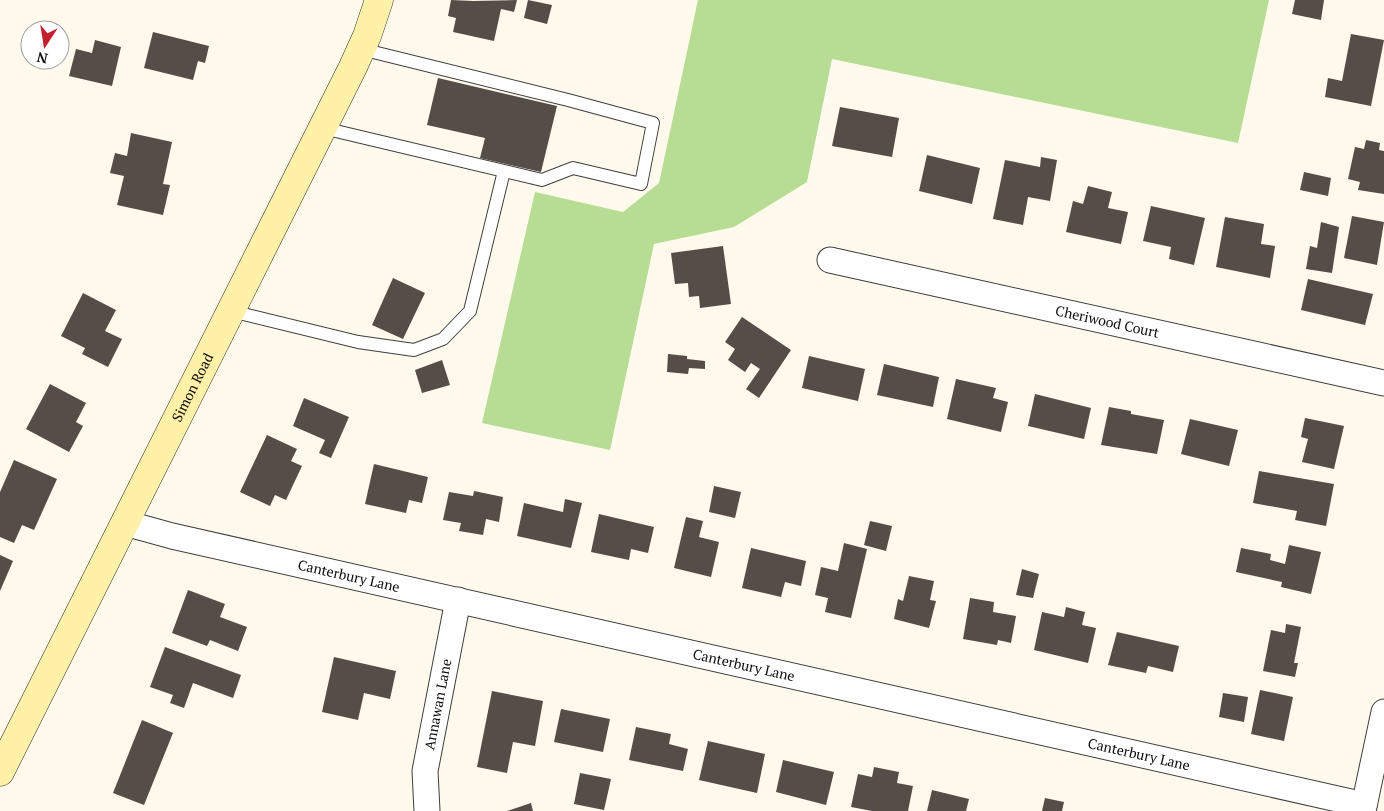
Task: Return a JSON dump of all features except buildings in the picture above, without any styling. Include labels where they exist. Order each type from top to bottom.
[{"type":"street","name":"Simon Road","points":[[0,772],[323,128],[361,48],[379,0]]},
{"type":"street","name":"Cheriwood Court","points":[[830,260],[1384,383]]},
{"type":"street","name":"Canterbury Lane","points":[[125,523],[172,536],[1364,808]]},
{"type":"street","name":"Annawan Lane","points":[[427,811],[426,771],[458,600]]},
{"type":"street","points":[[1364,808],[1384,715]]},
{"type":"lane","points":[[323,128],[542,180],[572,168],[641,184],[653,123],[361,48]]},
{"type":"lane","points":[[231,311],[358,342],[414,350],[444,339],[470,311],[504,171]]},
{"type":"green space","points":[[698,0],[1269,0],[1238,143],[832,59],[807,182],[734,227],[654,244],[610,450],[482,423],[535,192],[623,212],[659,183]]}]
